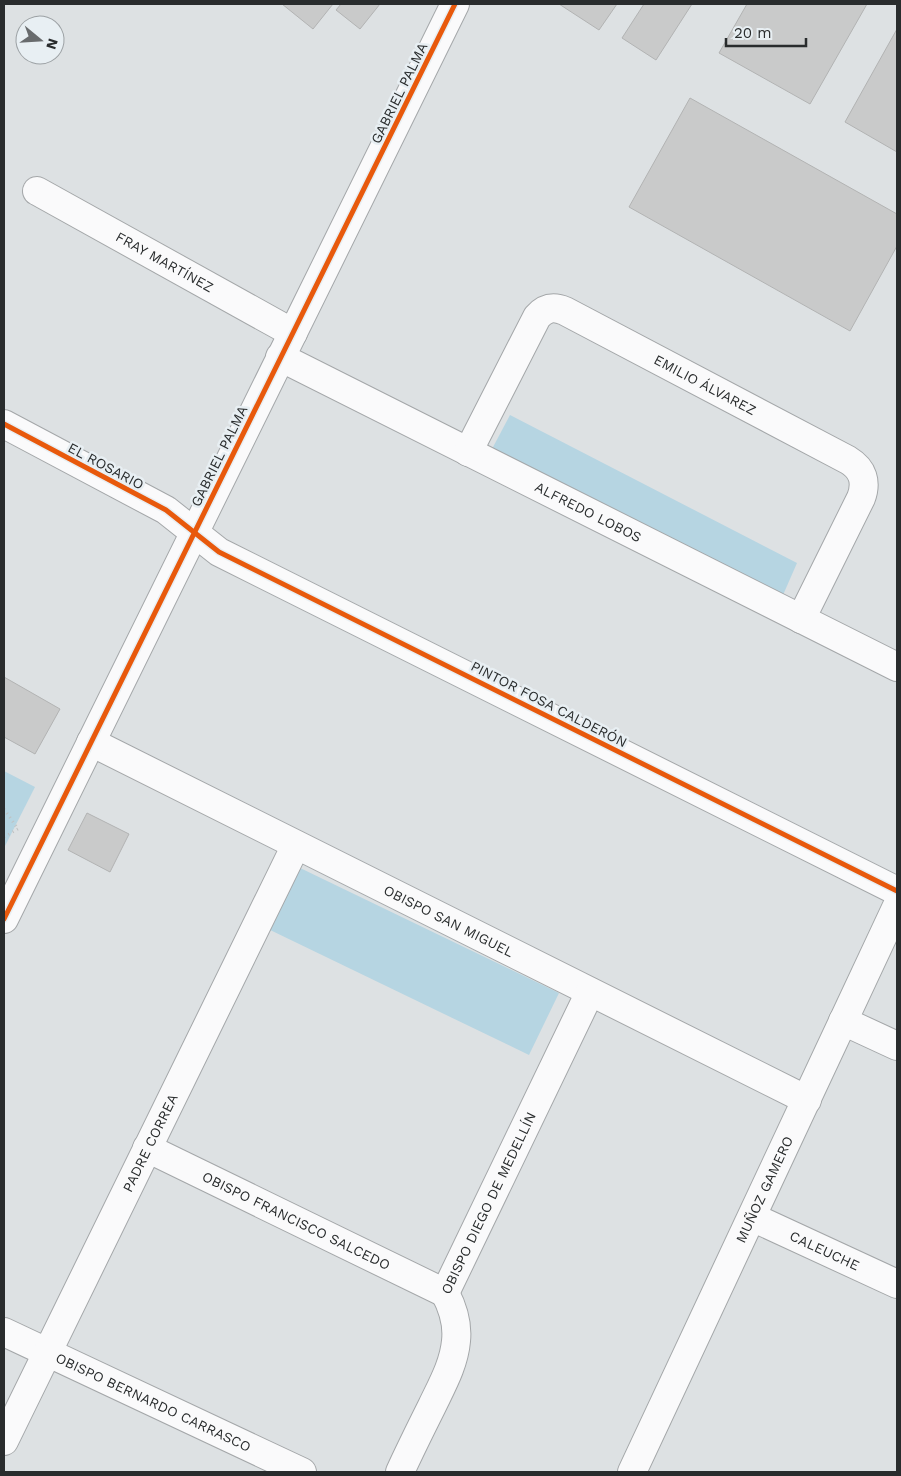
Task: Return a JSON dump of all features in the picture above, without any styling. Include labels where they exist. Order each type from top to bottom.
[{"type":"street","name":"GABRIEL PALMA","points":[[4,919],[455,4]]},
{"type":"street","name":"FRAY MARTÍNEZ","points":[[37,191],[293,332]]},
{"type":"street","name":"EMILIO ÁLVAREZ","points":[[468,452],[537,317],[549,308],[565,311],[848,460],[860,469],[865,483],[861,498],[800,619]]},
{"type":"street","name":"ALFREDO LOBOS","points":[[280,357],[897,667]]},
{"type":"street","name":"EL ROSARIO","points":[[4,424],[166,510],[194,532]]},
{"type":"street","name":"PINTOR FOSA CALDERÓN","points":[[194,532],[219,552],[897,891]]},
{"type":"street","name":"OBISPO SAN MIGUEL","points":[[91,742],[807,1100]]},
{"type":"street","name":"PADRE CORREA","points":[[4,1440],[296,845]]},
{"type":"street","name":"MUÑOZ GAMERO","points":[[632,1472],[897,906]]},
{"type":"street","name":"OBISPO DIEGO DE MEDELLÍN","points":[[400,1472],[446,1376],[454,1353],[457,1329],[451,1304],[445,1293],[590,992]]},
{"type":"street","points":[[843,1021],[897,1046]]},
{"type":"street","name":"OBISPO FRANCISCO SALCEDO","points":[[147,1148],[445,1293]]},
{"type":"street","name":"CALEUCHE","points":[[752,1217],[897,1284]]},
{"type":"street","name":"OBISPO BERNARDO CARRASCO","points":[[4,1332],[302,1472]]},
{"type":"path","points":[[4,810],[18,829]]},
{"type":"shaded area","points":[[510,415],[797,563],[783,595],[492,449]]},
{"type":"shaded area","points":[[4,771],[35,787],[4,848]]},
{"type":"shaded area","points":[[296,866],[559,993],[529,1055],[266,928]]},
{"type":"building","points":[[282,4],[333,4],[313,29]]},
{"type":"building","points":[[341,4],[380,4],[360,29],[336,10]]},
{"type":"building","points":[[559,4],[617,4],[599,30]]},
{"type":"building","points":[[644,4],[692,4],[656,60],[622,38]]},
{"type":"building","points":[[747,4],[867,4],[810,104],[719,53]]},
{"type":"building","points":[[897,29],[897,152],[845,122]]},
{"type":"building","points":[[690,98],[897,214],[897,246],[850,331],[629,207]]},
{"type":"building","points":[[4,677],[60,709],[35,754],[4,737]]},
{"type":"building","points":[[87,813],[129,834],[110,872],[68,850]]},
{"type":"cycle path","points":[[4,919],[455,4]]},
{"type":"cycle path","points":[[4,424],[166,510],[219,552],[897,891]]}]
